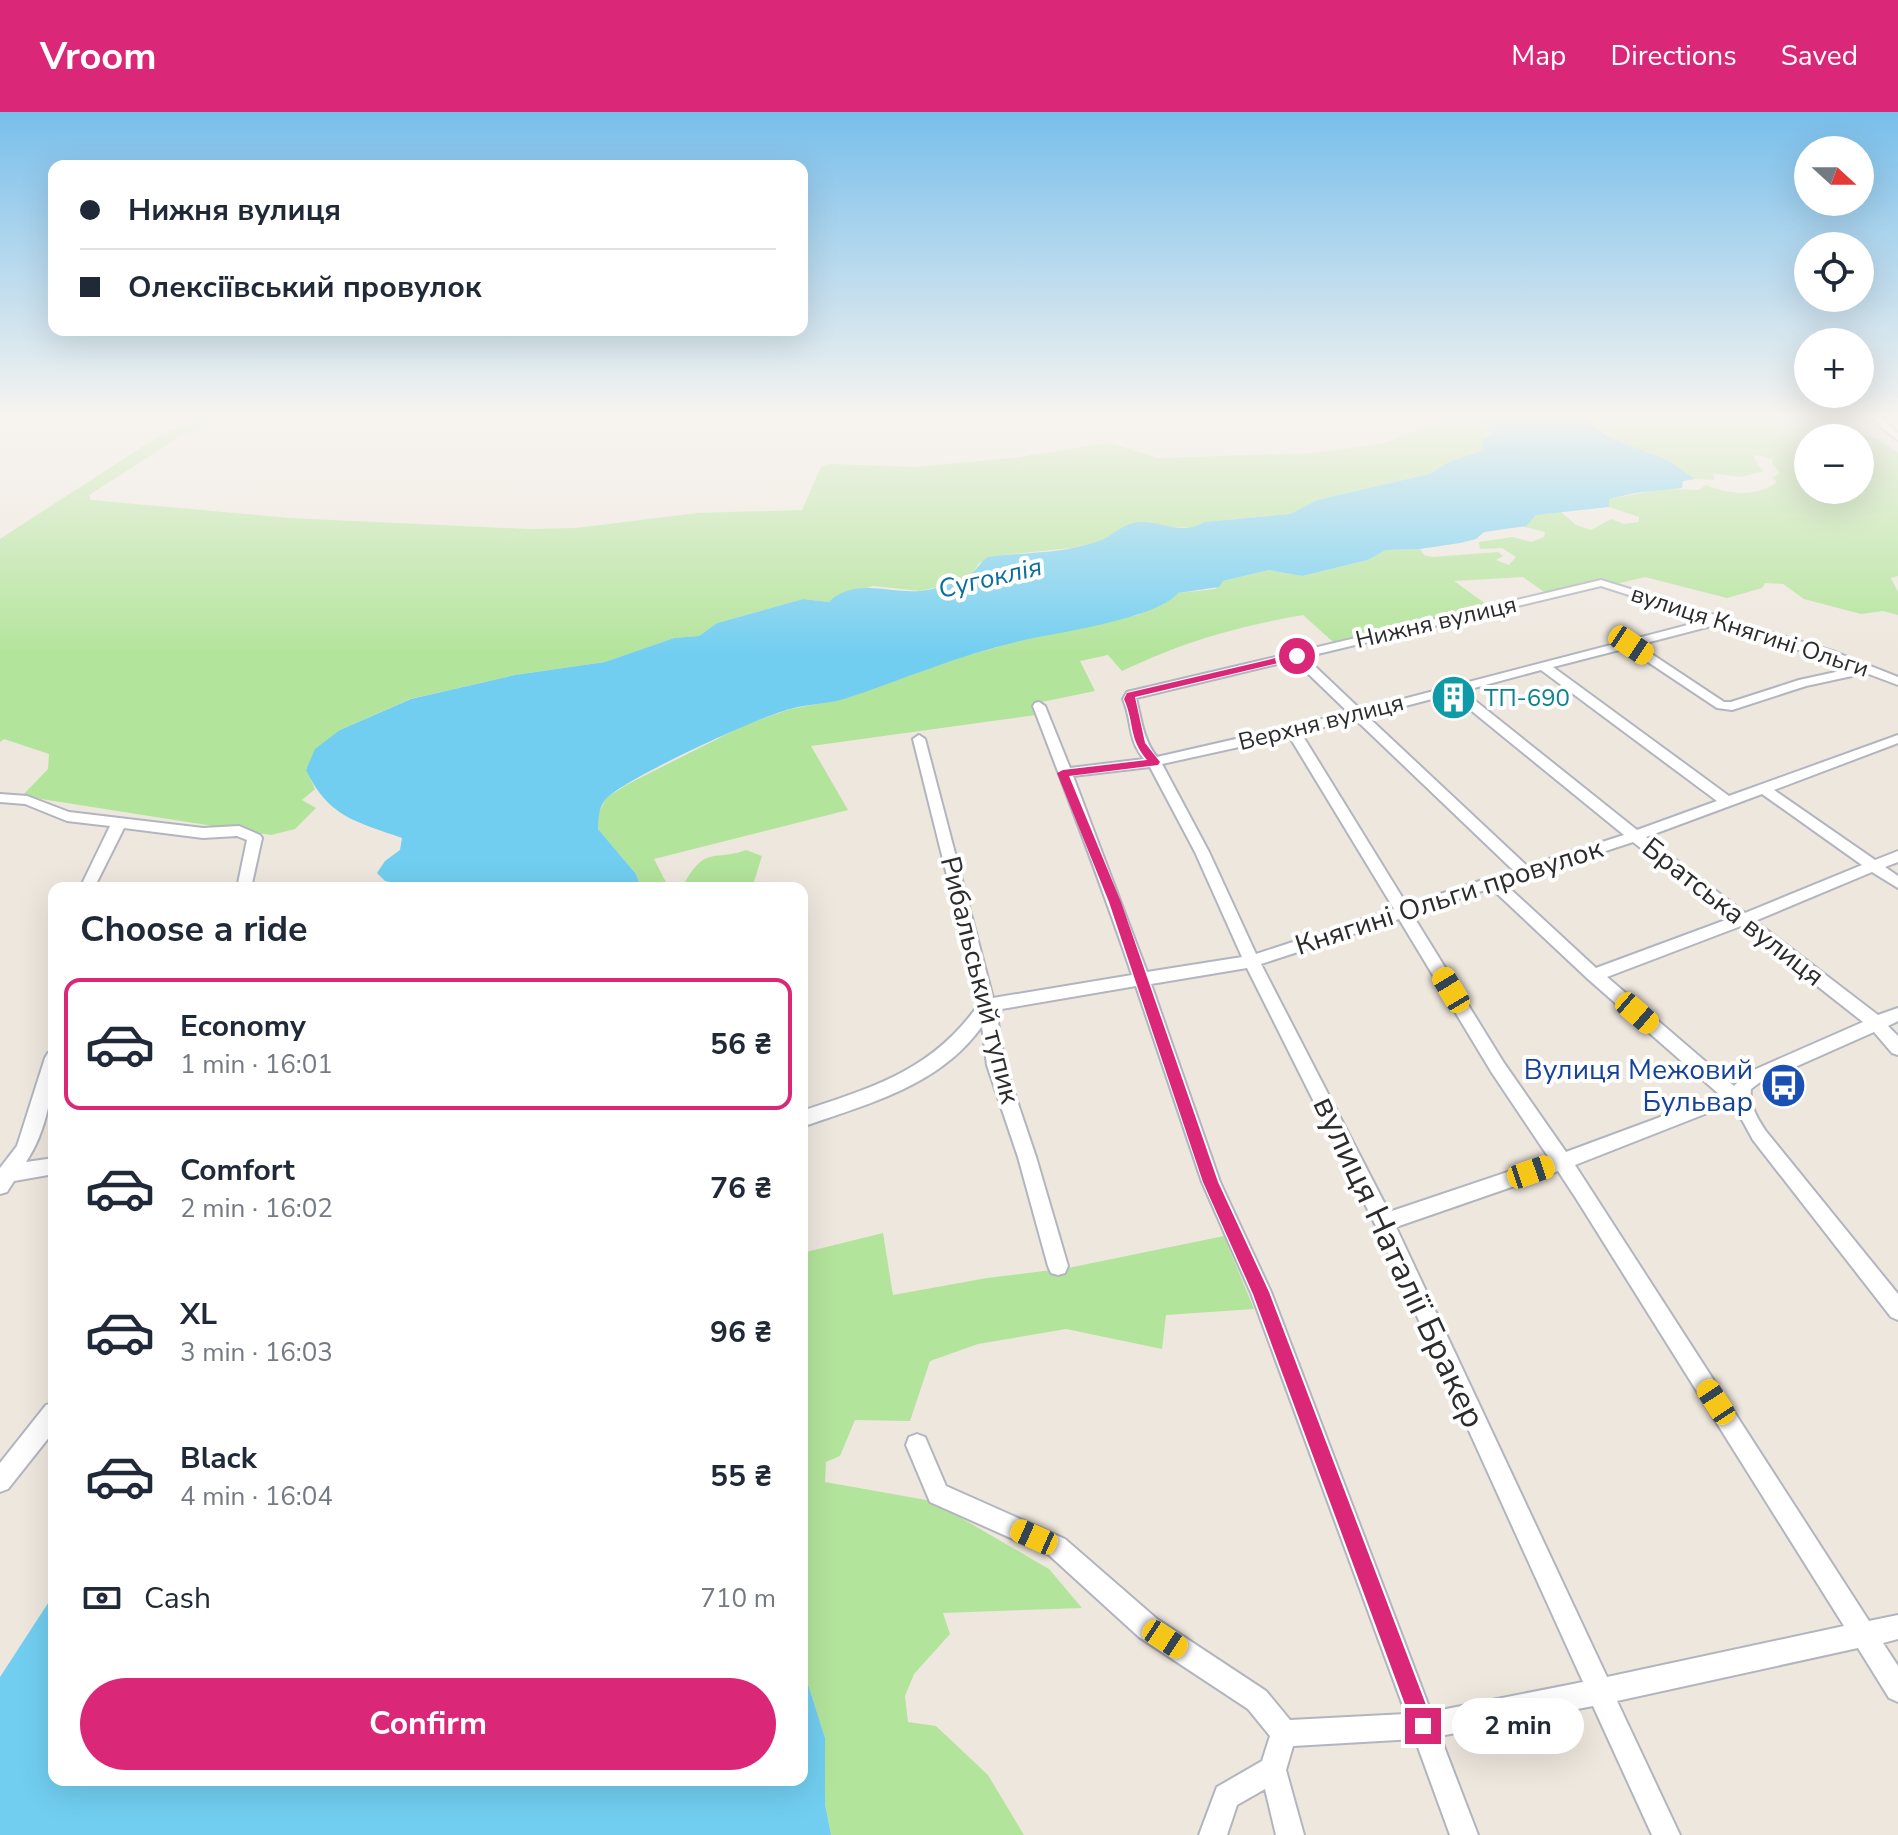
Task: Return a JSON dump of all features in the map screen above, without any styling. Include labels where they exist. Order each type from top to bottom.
[{"type":"street","name":"вулиця Княгині Ольги","points":[[1601,583],[1831,655],[1898,681]]},
{"type":"street","name":"Нижня вулиця","points":[[1131,695],[1601,583]]},
{"type":"street","name":"Верхня вулиця","points":[[1063,773],[1154,762],[1293,731],[1715,621]]},
{"type":"street","points":[[1631,645],[1721,705],[1732,706],[1803,683],[1867,669]]},
{"type":"street","points":[[1297,656],[1354,714],[1523,871]]},
{"type":"street","points":[[1545,667],[1725,800]]},
{"type":"street","name":"Братська вулиця","points":[[1452,688],[1635,836],[1875,1022],[1898,1048]]},
{"type":"street","name":"вулиця Наталії Бракер","points":[[1131,695],[1129,699],[1135,713],[1139,744],[1154,762],[1202,852],[1252,961],[1384,1222],[1666,1835]]},
{"type":"street","points":[[1039,706],[1141,978],[1211,1182],[1261,1292],[1464,1835]]},
{"type":"street","points":[[1293,731],[1498,1068],[1898,1689]]},
{"type":"street","name":"Рибальський тупик","points":[[919,739],[987,1005],[996,1065],[1027,1157],[1058,1266]]},
{"type":"street","name":"Княгині Ольги провулок","points":[[987,1005],[1252,961],[1635,836],[1725,800],[1764,789],[1898,739]]},
{"type":"street","points":[[1764,789],[1898,883]]},
{"type":"street","points":[[0,798],[27,800],[67,816],[203,833],[239,831],[255,838],[245,882]]},
{"type":"street","points":[[90,882],[119,823]]},
{"type":"street","points":[[1594,975],[1745,919],[1898,856]]},
{"type":"street","points":[[1495,883],[1723,1088],[1741,1098]]},
{"type":"street","points":[[808,1117],[900,1085],[920,1073],[962,1040],[987,1005]]},
{"type":"street","points":[[1898,1014],[1753,1078],[1743,1086],[1741,1098],[1746,1114],[1759,1135],[1898,1310]]},
{"type":"street","points":[[3,1178],[25,1149],[48,1077]]},
{"type":"street","points":[[1384,1222],[1561,1162],[1708,1105],[1741,1098]]},
{"type":"street","points":[[3,1178],[48,1167]]},
{"type":"street","points":[[0,1481],[48,1421]]},
{"type":"street","points":[[917,1445],[938,1494],[1057,1547],[1148,1628],[1257,1700],[1284,1733]]},
{"type":"street","points":[[1284,1733],[1423,1726],[1598,1692],[1898,1627]]},
{"type":"street","points":[[1284,1733],[1273,1770],[1290,1835]]},
{"type":"street","points":[[1213,1835],[1226,1796],[1273,1770]]},
{"type":"green space","points":[[69,494],[90,494],[91,500],[289,518],[529,529],[576,528],[698,513],[802,510],[809,494],[1341,494],[1317,500],[1290,514],[1204,522],[1194,528],[1171,527],[1072,548],[1004,555],[979,563],[973,573],[920,591],[873,586],[829,602],[803,599],[717,623],[699,636],[674,638],[605,662],[515,675],[410,699],[340,730],[306,769],[315,789],[302,800],[316,808],[295,829],[271,835],[22,796],[48,769],[49,754],[4,739],[0,742],[0,539]]},
{"type":"green space","points":[[1635,494],[1794,494],[1794,504],[1874,504],[1874,494],[1898,494],[1898,576],[1891,578],[1898,592],[1898,615],[1883,611],[1861,614],[1804,599],[1783,584],[1765,583],[1762,588],[1727,598],[1645,577],[1554,599],[1523,577],[1454,581],[1497,612],[1341,649],[1303,615],[1189,643],[1122,671],[1108,655],[1080,661],[1095,691],[1032,704],[1036,715],[811,746],[848,810],[654,859],[666,882],[639,882],[636,874],[598,829],[599,812],[606,798],[628,784],[745,725],[790,709],[839,700],[1021,640],[1138,615],[1178,593],[1215,589],[1223,581],[1269,570],[1302,576],[1368,560],[1386,550],[1420,549],[1424,555],[1432,557],[1498,552],[1503,556],[1496,560],[1509,565],[1516,557],[1502,548],[1480,549],[1479,542],[1513,537],[1531,542],[1544,537],[1545,532],[1521,526],[1536,515],[1560,511],[1576,525],[1591,530],[1611,519],[1624,524],[1639,522],[1639,517],[1609,507],[1609,499]]},
{"type":"green space","points":[[746,850],[762,856],[754,882],[685,882],[705,859]]},
{"type":"green space","points":[[883,1233],[893,1295],[987,1278],[1068,1268],[1224,1236],[1254,1309],[1166,1315],[1162,1349],[1066,1329],[978,1344],[930,1361],[910,1421],[855,1420],[840,1456],[826,1462],[825,1482],[932,1501],[1049,1569],[1082,1608],[943,1613],[950,1634],[914,1674],[905,1696],[908,1722],[936,1726],[988,1775],[1024,1835],[831,1835],[825,1804],[825,1738],[808,1684],[808,1252]]},
{"type":"water","name":"Сугоклія","points":[[1341,494],[1629,494],[1609,499],[1609,507],[1536,515],[1526,526],[1484,532],[1476,539],[1460,543],[1386,550],[1368,560],[1302,576],[1269,570],[1223,581],[1219,587],[1178,593],[1167,602],[1129,617],[1001,646],[844,699],[774,714],[663,764],[605,800],[600,810],[598,829],[636,874],[639,882],[385,881],[377,873],[385,861],[400,850],[402,838],[345,816],[324,798],[306,770],[315,749],[340,730],[411,699],[515,675],[605,662],[674,638],[699,636],[717,623],[803,599],[829,602],[839,594],[861,588],[933,589],[970,575],[988,557],[1085,545],[1137,522],[1189,528],[1204,522],[1290,514],[1317,500]]},
{"type":"water","points":[[48,1603],[48,1786],[808,1786],[808,1684],[825,1738],[825,1804],[831,1835],[0,1835],[0,1677]]},
{"type":"place","name":"ТП-690","points":[[1453,698]]},
{"type":"place","name":"Вулиця Межовий Бульвар","points":[[1784,1086]]},
{"type":"route","points":[[1297,656],[1131,695],[1129,699],[1135,713],[1139,744],[1154,762],[1063,773],[1115,902],[1211,1182],[1261,1292],[1423,1726]]}]
